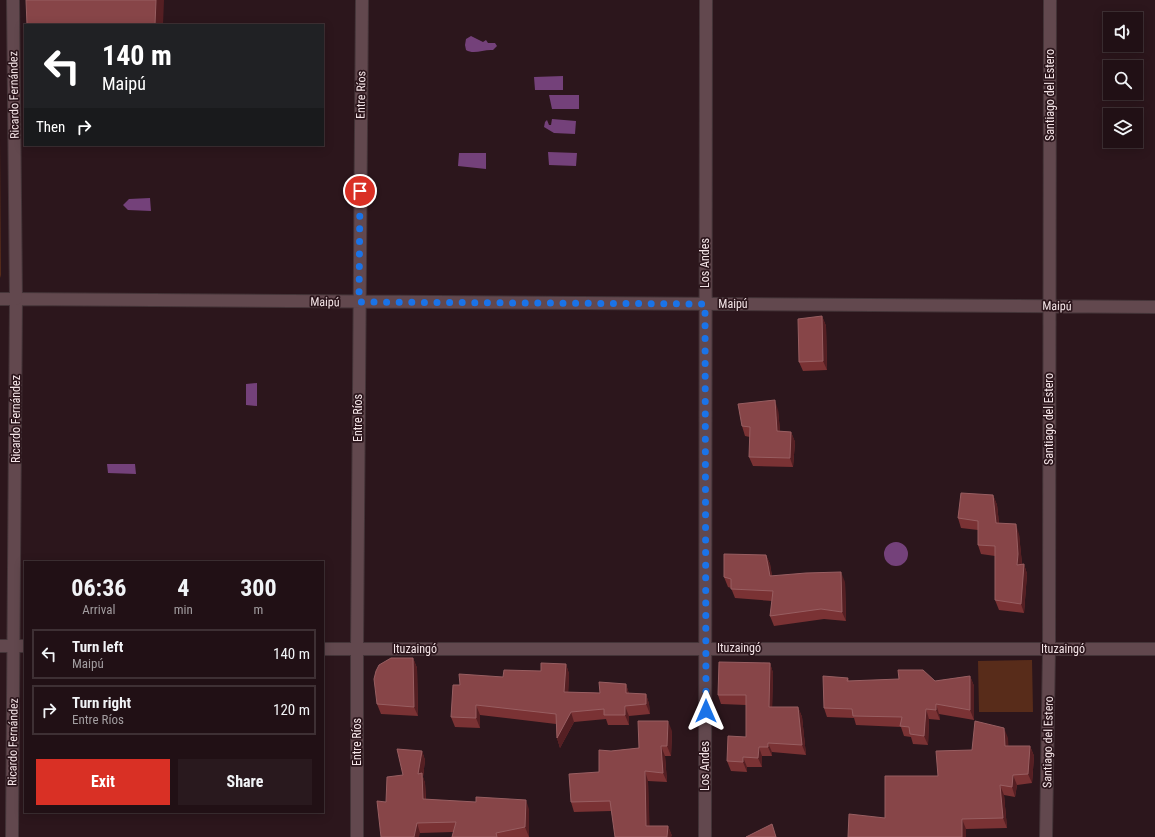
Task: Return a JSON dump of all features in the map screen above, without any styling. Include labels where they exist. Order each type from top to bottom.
[{"type":"street","name":"Ricardo Fernández","points":[[12,837],[20,646],[13,0]]},
{"type":"street","name":"Entre Ríos","points":[[357,837],[356,649],[362,0]]},
{"type":"street","name":"Los Andes","points":[[705,837],[706,0]]},
{"type":"street","name":"Santiago del Estero","points":[[1046,837],[1049,650],[1050,0]]},
{"type":"street","name":"Maipú","points":[[0,299],[1155,307]]},
{"type":"street","points":[[0,646],[20,646]]},
{"type":"street","name":"Ituzaingó","points":[[324,649],[1155,649]]},
{"type":"shaded area","points":[[471,36],[483,42],[486,40],[488,43],[495,43],[497,46],[493,50],[472,52],[466,50],[466,39]]},
{"type":"shaded area","points":[[563,76],[563,90],[535,90],[534,77]]},
{"type":"shaded area","points":[[549,95],[579,95],[579,109],[552,109]]},
{"type":"shaded area","points":[[552,119],[576,121],[575,134],[554,133],[544,127],[547,120],[549,125],[551,125]]},
{"type":"shaded area","points":[[0,138],[1,275],[0,278]]},
{"type":"shaded area","points":[[548,152],[577,153],[576,166],[549,165]]},
{"type":"shaded area","points":[[459,153],[486,153],[486,169],[458,166]]},
{"type":"shaded area","points":[[150,198],[151,211],[128,210],[123,205],[129,199]]},
{"type":"shaded area","points":[[257,383],[257,406],[246,405],[246,384]]},
{"type":"shaded area","points":[[107,464],[135,464],[136,474],[108,473]]},
{"type":"shaded area","points":[[891,542],[901,542],[908,549],[908,559],[901,566],[891,566],[884,559],[884,549]]},
{"type":"shaded area","points":[[1032,660],[1033,712],[979,712],[978,661]]},
{"type":"building","points":[[26,0],[156,0],[155,24],[27,24]]},
{"type":"building","points":[[822,316],[823,361],[799,362],[798,319]]},
{"type":"building","points":[[775,400],[777,431],[791,432],[790,458],[749,457],[750,427],[742,426],[738,404]]},
{"type":"building","points":[[961,493],[993,495],[996,523],[1016,524],[1018,554],[1017,565],[1024,564],[1021,604],[995,600],[995,546],[978,545],[978,521],[958,518]]},
{"type":"building","points":[[724,554],[766,555],[770,576],[841,572],[842,612],[821,609],[770,616],[773,591],[731,589],[731,579],[724,577]]},
{"type":"building","points":[[391,658],[413,658],[414,707],[377,704],[374,679],[376,671],[379,665]]},
{"type":"building","points":[[719,662],[770,663],[769,707],[798,707],[802,745],[768,743],[768,747],[759,747],[758,758],[743,757],[743,762],[727,761],[728,736],[746,737],[746,695],[718,695]]},
{"type":"building","points":[[541,663],[566,664],[564,692],[600,693],[599,682],[626,684],[626,693],[646,694],[646,704],[625,706],[625,715],[604,715],[604,709],[571,712],[557,738],[556,714],[476,705],[476,718],[451,717],[453,685],[460,685],[459,674],[503,677],[504,670],[541,671]]},
{"type":"building","points":[[898,670],[923,670],[935,681],[970,676],[970,710],[936,704],[936,710],[926,709],[924,736],[910,734],[909,727],[900,726],[902,717],[853,716],[852,709],[824,708],[823,676],[848,678],[847,681],[899,679]]},
{"type":"building","points":[[638,721],[668,721],[667,746],[661,746],[663,773],[645,771],[646,826],[668,826],[667,837],[615,837],[610,801],[571,802],[569,774],[599,772],[599,750],[611,751],[639,748]]},
{"type":"building","points":[[975,721],[1004,728],[1005,746],[1030,746],[1028,774],[1013,775],[1012,787],[1000,785],[1003,818],[962,819],[962,837],[848,837],[849,814],[885,818],[885,776],[938,776],[936,751],[972,750]]},
{"type":"building","points":[[397,749],[422,751],[418,774],[422,773],[423,799],[476,802],[476,797],[526,800],[525,827],[496,833],[497,837],[452,837],[456,822],[417,823],[414,837],[381,837],[377,801],[386,802],[387,777],[403,775]]},
{"type":"building","points":[[772,824],[776,837],[746,837]]},
{"type":"route","points":[[360,191],[359,302],[705,304],[706,711]]}]
